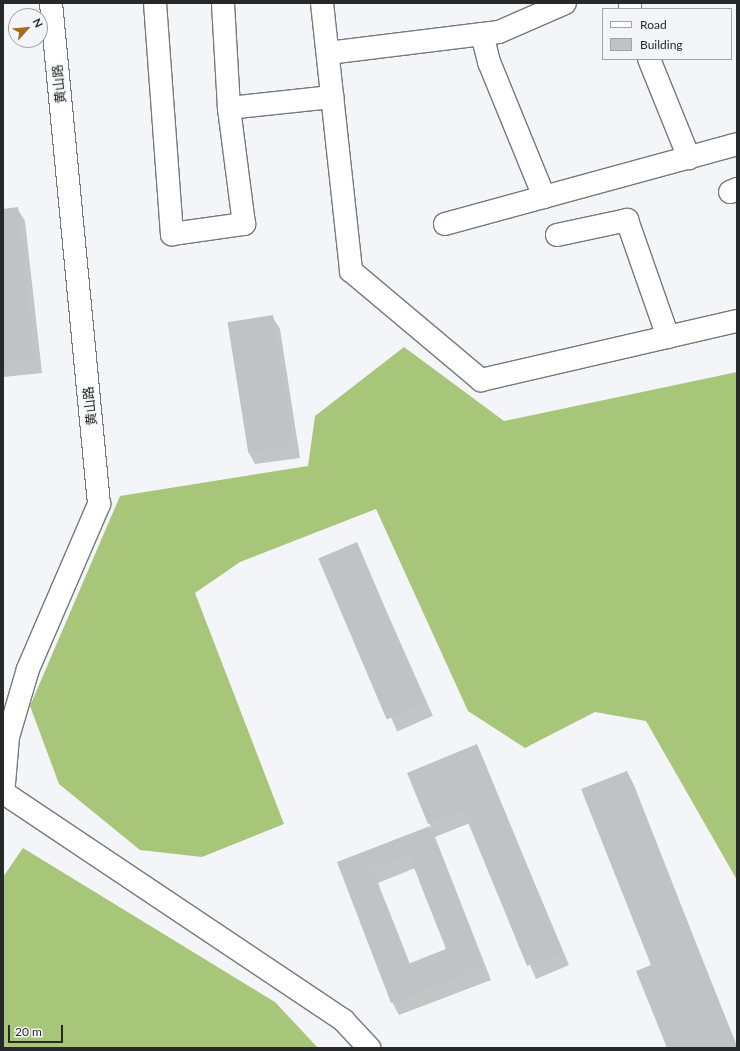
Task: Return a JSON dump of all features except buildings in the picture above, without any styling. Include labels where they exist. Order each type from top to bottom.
[{"type":"street","name":"黄山路","points":[[4,794],[8,737],[28,669],[100,504],[51,3]]},
{"type":"street","points":[[155,3],[172,234],[244,224],[230,108],[223,3]]},
{"type":"street","points":[[322,3],[351,270],[481,380],[737,321]]},
{"type":"street","points":[[328,53],[499,32],[565,3]]},
{"type":"street","points":[[482,34],[489,62],[544,197]]},
{"type":"street","points":[[649,60],[689,158]]},
{"type":"street","points":[[230,108],[332,97]]},
{"type":"street","points":[[446,224],[737,144]]},
{"type":"street","points":[[557,235],[628,220],[668,337]]},
{"type":"street","points":[[4,794],[344,1021],[369,1048]]},
{"type":"green space","points":[[404,347],[504,421],[737,372],[737,880],[646,721],[595,712],[525,748],[468,711],[376,509],[240,562],[195,593],[284,824],[202,857],[140,850],[59,784],[30,706],[120,496],[308,466],[315,416]]},
{"type":"green space","points":[[23,848],[275,1002],[318,1048],[3,1048],[3,877]]}]
